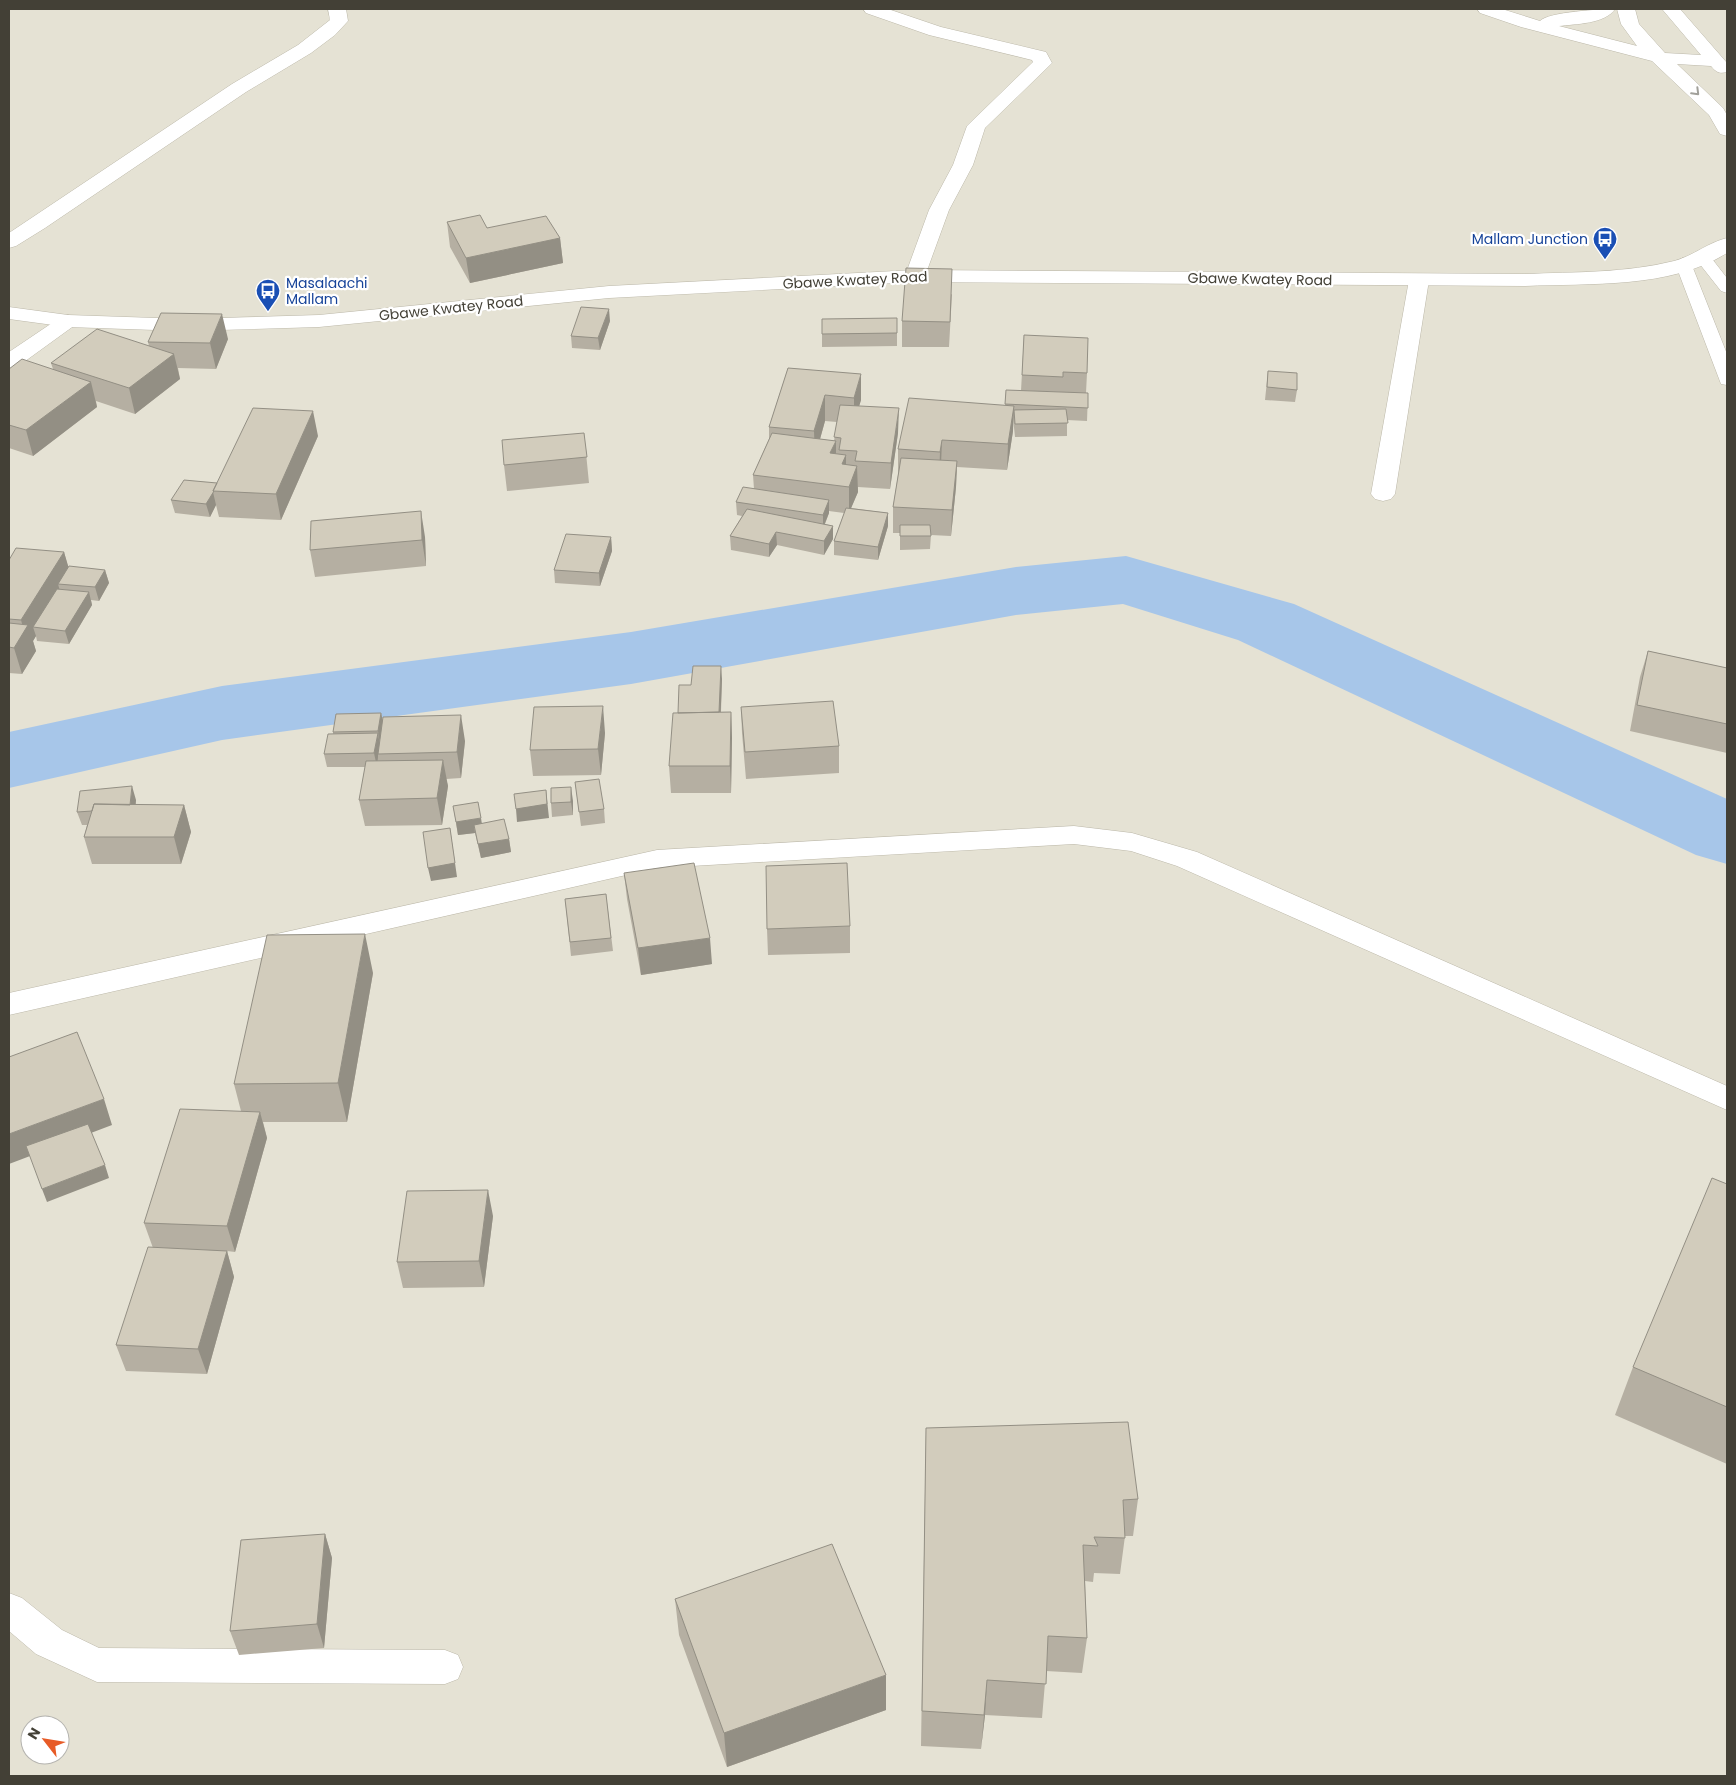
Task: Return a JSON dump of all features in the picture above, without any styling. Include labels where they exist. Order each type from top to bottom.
[{"type":"street","points":[[9,242],[154,148],[255,78],[328,32],[339,21],[337,9]]},
{"type":"street","points":[[872,9],[935,31],[1040,56],[1043,63],[976,126],[963,165],[939,210],[915,276]]},
{"type":"street","points":[[1486,9],[1527,23],[1662,58],[1722,67]]},
{"type":"street","points":[[1527,23],[1576,19],[1592,16],[1606,9]]},
{"type":"street","points":[[1626,9],[1630,24],[1644,43],[1662,58],[1716,112],[1727,130]]},
{"type":"street","points":[[1670,9],[1722,67]]},
{"type":"street","name":"Gbawe Kwatey Road","points":[[9,313],[68,321],[185,325],[319,321],[609,292],[915,276],[1525,280],[1624,274],[1703,258],[1727,244]]},
{"type":"street","points":[[1383,494],[1419,280]]},
{"type":"street","points":[[9,362],[68,321]]},
{"type":"street","points":[[9,1004],[657,859],[1074,835],[1132,842],[1186,860],[1727,1099]]},
{"type":"street","points":[[9,1609],[49,1642],[97,1665],[445,1667]]},
{"type":"lane","points":[[1703,258],[1727,288]]},
{"type":"lane","points":[[1682,263],[1721,359],[1727,380]]},
{"type":"shaded area","points":[[9,9],[1727,9],[1727,1776],[9,1776]]},
{"type":"building","points":[[480,215],[487,228],[546,216],[560,238],[466,258],[447,222]]},
{"type":"building","points":[[906,268],[952,269],[950,322],[902,321]]},
{"type":"building","points":[[581,307],[609,309],[598,338],[571,336]]},
{"type":"building","points":[[161,313],[222,314],[210,343],[148,342]]},
{"type":"building","points":[[897,318],[897,333],[822,334],[822,319]]},
{"type":"building","points":[[97,329],[174,354],[129,388],[51,363]]},
{"type":"building","points":[[1024,335],[1088,338],[1087,373],[1063,372],[1063,377],[1022,375]]},
{"type":"building","points":[[22,359],[91,382],[26,430],[9,425],[9,369]]},
{"type":"building","points":[[788,368],[861,374],[854,398],[825,395],[814,431],[769,427]]},
{"type":"building","points":[[1268,371],[1297,373],[1297,390],[1267,387]]},
{"type":"building","points":[[1006,390],[1088,393],[1088,408],[1005,404]]},
{"type":"building","points":[[909,398],[1014,406],[1008,444],[942,440],[940,452],[898,449]]},
{"type":"building","points":[[840,405],[899,408],[891,463],[855,461],[857,451],[839,450],[841,438],[834,437]]},
{"type":"building","points":[[253,408],[313,411],[276,494],[213,491]]},
{"type":"building","points":[[1066,409],[1068,423],[1015,424],[1014,410]]},
{"type":"building","points":[[584,433],[587,457],[504,465],[502,440]]},
{"type":"building","points":[[772,433],[836,441],[830,453],[846,455],[842,464],[857,466],[849,487],[753,475]]},
{"type":"building","points":[[901,458],[957,461],[952,510],[893,507]]},
{"type":"building","points":[[184,480],[217,483],[206,504],[171,500]]},
{"type":"building","points":[[743,487],[829,500],[823,515],[736,502]]},
{"type":"building","points":[[846,508],[888,513],[878,547],[834,541]]},
{"type":"building","points":[[747,509],[833,526],[824,541],[776,532],[769,544],[730,536]]},
{"type":"building","points":[[421,511],[422,540],[310,550],[311,521]]},
{"type":"building","points":[[900,525],[930,525],[931,536],[900,536]]},
{"type":"building","points":[[566,534],[611,537],[599,573],[554,570]]},
{"type":"building","points":[[16,548],[64,552],[21,620],[9,619],[9,560]]},
{"type":"building","points":[[69,566],[105,570],[95,587],[58,584]]},
{"type":"building","points":[[57,589],[89,592],[65,631],[33,627]]},
{"type":"building","points":[[9,623],[28,625],[14,648],[9,647]]},
{"type":"building","points":[[1648,651],[1727,668],[1727,724],[1637,705]]},
{"type":"building","points":[[693,666],[721,666],[719,712],[678,713],[679,685],[691,685]]},
{"type":"building","points":[[833,701],[839,746],[745,752],[741,707]]},
{"type":"building","points":[[603,706],[598,749],[530,750],[534,707]]},
{"type":"building","points":[[731,712],[730,766],[669,766],[673,713]]},
{"type":"building","points":[[381,713],[378,731],[333,732],[336,714]]},
{"type":"building","points":[[461,715],[457,752],[378,754],[383,717]]},
{"type":"building","points":[[378,733],[374,753],[324,754],[328,734]]},
{"type":"building","points":[[443,760],[437,798],[359,800],[366,761]]},
{"type":"building","points":[[599,779],[604,809],[579,812],[575,782]]},
{"type":"building","points":[[132,786],[130,805],[94,804],[92,811],[77,812],[80,791]]},
{"type":"building","points":[[571,787],[571,802],[551,803],[551,788]]},
{"type":"building","points":[[546,790],[547,804],[516,809],[514,794]]},
{"type":"building","points":[[478,802],[481,818],[456,822],[453,806]]},
{"type":"building","points":[[94,804],[184,805],[174,837],[84,837]]},
{"type":"building","points":[[504,819],[509,839],[478,844],[474,825]]},
{"type":"building","points":[[450,828],[455,863],[428,868],[423,832]]},
{"type":"building","points":[[694,863],[710,938],[638,948],[624,873]]},
{"type":"building","points":[[847,863],[850,926],[767,929],[766,866]]},
{"type":"building","points":[[606,894],[611,938],[570,942],[565,899]]},
{"type":"building","points":[[365,934],[338,1083],[234,1084],[267,935]]},
{"type":"building","points":[[77,1032],[104,1099],[9,1134],[9,1057]]},
{"type":"building","points":[[180,1109],[260,1112],[227,1226],[144,1223]]},
{"type":"building","points":[[88,1124],[105,1165],[42,1189],[26,1146]]},
{"type":"building","points":[[1712,1178],[1727,1184],[1727,1407],[1633,1367]]},
{"type":"building","points":[[488,1190],[479,1261],[397,1262],[407,1191]]},
{"type":"building","points":[[148,1247],[227,1251],[198,1349],[116,1345]]},
{"type":"building","points":[[1128,1422],[1138,1499],[1123,1500],[1125,1538],[1094,1537],[1098,1546],[1083,1545],[1087,1638],[1048,1636],[1046,1684],[987,1680],[984,1715],[922,1711],[926,1428]]},
{"type":"building","points":[[325,1534],[317,1624],[230,1631],[241,1540]]},
{"type":"building","points":[[832,1544],[886,1675],[724,1733],[675,1599]]},
{"type":"waterway","points":[[9,760],[222,713],[631,658],[1016,591],[1126,580],[1266,622],[1727,834]]},
{"type":"place","name":"Mallam Junction","points":[[1605,260]]},
{"type":"place","name":"Masalaachi Mallam","points":[[268,312]]}]
